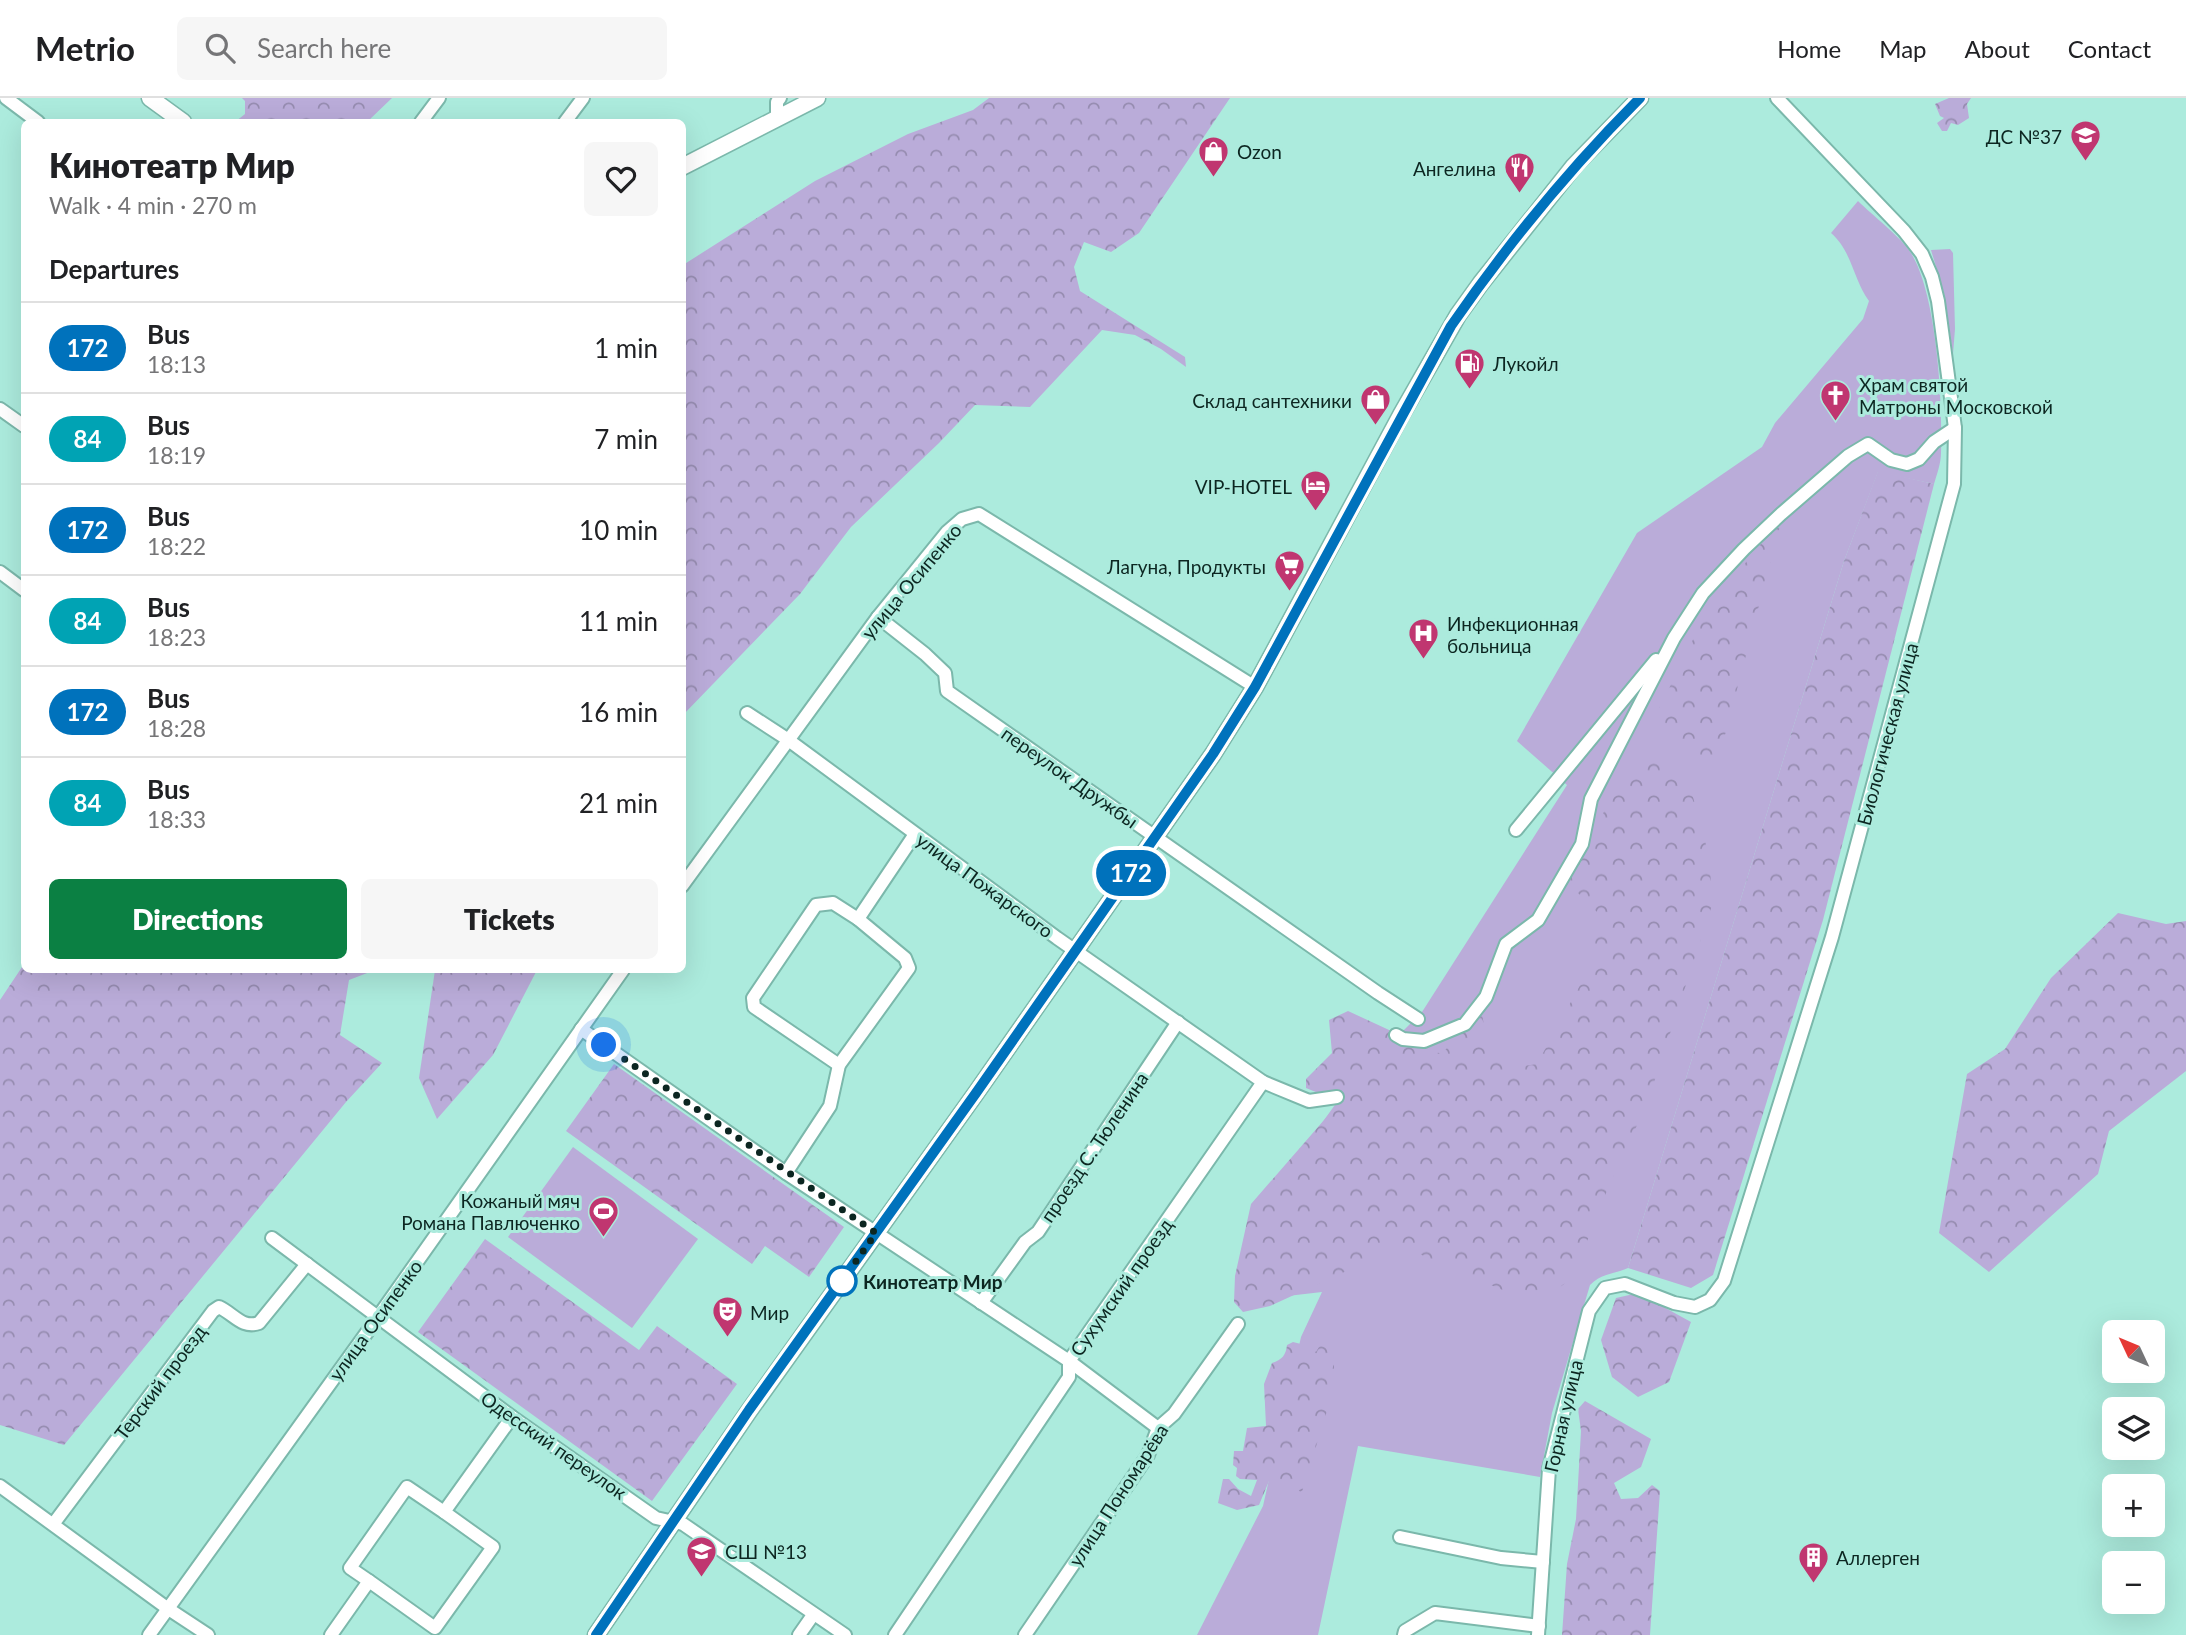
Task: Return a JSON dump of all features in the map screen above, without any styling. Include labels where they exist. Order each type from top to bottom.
[{"type":"main road","points":[[150,98],[179,119]]},
{"type":"main road","points":[[686,165],[817,98]]},
{"type":"main road","points":[[596,1635],[672,1522],[1213,754],[1255,687],[1451,326],[1481,283],[1574,166],[1640,98]]},
{"type":"street","points":[[6,98],[34,119]]},
{"type":"street","points":[[423,119],[439,98]]},
{"type":"street","points":[[567,119],[583,98]]},
{"type":"street","points":[[778,117],[777,102],[780,98]]},
{"type":"street","name":"Биологическая улица","points":[[1605,1288],[1625,1284],[1674,1303],[1695,1307],[1710,1300],[1724,1281],[1832,937],[1954,484],[1955,428],[1938,301],[1922,254],[1904,231],[1777,98]]},
{"type":"street","points":[[0,409],[21,424]]},
{"type":"street","points":[[1396,1035],[1403,1039],[1424,1041],[1445,1034],[1465,1024],[1486,997],[1506,944],[1538,920],[1582,844],[1591,799],[1674,638],[1703,593],[1744,549],[1848,456],[1868,444],[1891,460],[1907,464],[1919,459],[1934,442],[1955,428]]},
{"type":"street","name":"улица Осипенко","points":[[686,880],[877,617],[947,532],[962,519],[979,514],[1255,687]]},
{"type":"street","points":[[0,572],[21,588]]},
{"type":"street","name":"переулок Дружбы","points":[[877,617],[945,673],[947,691],[1378,993],[1418,1018]]},
{"type":"street","points":[[1516,830],[1674,638]]},
{"type":"street","name":"улица Пожарского","points":[[747,713],[787,739],[1076,951],[1263,1082],[1309,1101],[1337,1097]]},
{"type":"street","points":[[858,919],[915,834]]},
{"type":"street","points":[[786,1173],[831,1106],[839,1065],[909,968],[905,958],[858,919],[833,903],[816,905],[753,998],[754,1007],[839,1065]]},
{"type":"street","name":"улица Осипенко","points":[[149,1635],[621,973]]},
{"type":"street","name":"проезд С. Тюленина","points":[[981,1303],[1025,1242],[1038,1232],[1178,1022]]},
{"type":"street","points":[[581,1028],[786,1173],[1069,1361],[1158,1428]]},
{"type":"street","name":"Сухумский проезд","points":[[895,1635],[1069,1377],[1069,1361],[1263,1082]]},
{"type":"street","name":"Одесский переулок","points":[[272,1238],[512,1417],[656,1518],[683,1524],[845,1635]]},
{"type":"street","name":"Терский проезд","points":[[54,1523],[214,1311],[219,1307],[244,1324],[251,1326],[259,1323],[307,1264]]},
{"type":"street","name":"Горная улица","points":[[1538,1630],[1549,1469],[1588,1311],[1605,1288]]},
{"type":"street","name":"улица Пономарёва","points":[[1025,1635],[1148,1455],[1158,1428],[1174,1414],[1238,1324]]},
{"type":"street","points":[[444,1512],[512,1417]]},
{"type":"street","points":[[0,1486],[208,1635]]},
{"type":"street","points":[[407,1487],[493,1547],[435,1628],[369,1581],[350,1568],[407,1487]]},
{"type":"street","points":[[1400,1537],[1501,1558],[1543,1562]]},
{"type":"street","points":[[331,1635],[369,1581]]},
{"type":"street","points":[[1404,1635],[1405,1631],[1435,1614],[1538,1630]]},
{"type":"street","points":[[799,1635],[813,1615]]},
{"type":"green space","points":[[242,98],[392,98],[370,119],[239,119],[245,114],[245,101]]},
{"type":"green space","points":[[989,98],[1230,98],[1139,233],[1111,252],[1084,242],[1074,267],[1080,291],[1185,357],[1186,367],[1135,335],[1102,330],[1030,407],[975,405],[851,527],[800,594],[686,712],[686,263],[815,181],[908,134],[973,110]]},
{"type":"green space","points":[[1949,98],[1971,98],[1967,104],[1969,118],[1958,125],[1951,123],[1947,131],[1942,131],[1937,123],[1944,118],[1940,116],[1935,104]]},
{"type":"green space","points":[[1858,201],[1894,233],[1911,253],[1927,295],[1939,379],[1939,469],[1934,484],[1878,472],[1844,561],[1628,1268],[1603,1276],[1590,1285],[1552,1413],[1540,1477],[1358,1446],[1318,1635],[1197,1635],[1263,1506],[1301,1337],[1322,1292],[1244,1301],[1257,1213],[1350,1084],[1422,1012],[1567,785],[1517,741],[1637,533],[1762,447],[1775,423],[1863,319],[1869,301],[1844,248],[1831,233]]},
{"type":"green space","points":[[1950,249],[1953,253],[1953,354],[1944,293],[1931,250]]},
{"type":"green space","points":[[1878,471],[1934,484],[1823,920],[1713,1275],[1691,1288],[1628,1268],[1844,561]]},
{"type":"green space","points":[[1782,518],[1720,754],[1700,758],[1650,727],[1708,609]]},
{"type":"green space","points":[[1649,755],[1690,786],[1708,852],[1713,902],[1647,1104],[1610,1183],[1573,1277],[1537,1305],[1401,1246],[1270,1306],[1243,1312],[1234,1302],[1235,1276],[1251,1204],[1338,1104],[1340,1090],[1328,1097],[1306,1088],[1306,1079],[1332,1053],[1329,1020],[1348,1011],[1441,1054],[1482,1014],[1488,1048],[1512,1068],[1537,1064],[1584,978],[1600,966],[1590,938],[1597,912],[1567,882],[1607,806]]},
{"type":"green space","points":[[2118,913],[2166,924],[2186,921],[2186,1071],[2109,1131],[2098,1174],[1989,1272],[1939,1233],[1967,1074],[2005,1049],[2051,978]]},
{"type":"green space","points":[[21,968],[21,973],[367,973],[349,980],[340,1035],[382,1063],[346,1102],[64,1445],[0,1425],[0,1000]]},
{"type":"green space","points":[[435,973],[535,973],[493,1055],[437,1119],[419,1078]]},
{"type":"green space","points":[[614,1064],[844,1227],[809,1277],[765,1246],[752,1264],[566,1131]]},
{"type":"green space","name":"Кожаный мяч Романа Павлюченко","points":[[573,1147],[698,1239],[632,1328],[508,1237]]},
{"type":"green space","points":[[485,1239],[639,1350],[657,1326],[737,1384],[652,1501],[418,1332]]},
{"type":"green space","points":[[1638,1293],[1691,1322],[1669,1382],[1638,1397],[1612,1377],[1601,1340],[1616,1298]]},
{"type":"green space","points":[[1293,1342],[1309,1346],[1316,1352],[1322,1342],[1334,1347],[1334,1388],[1302,1492],[1285,1486],[1284,1481],[1269,1481],[1259,1505],[1237,1510],[1218,1503],[1223,1479],[1229,1479],[1238,1489],[1251,1496],[1257,1480],[1240,1479],[1236,1476],[1237,1468],[1233,1465],[1234,1451],[1243,1451],[1247,1428],[1266,1426],[1264,1384],[1272,1363],[1283,1357],[1287,1345]]},
{"type":"green space","points":[[1585,1401],[1651,1439],[1641,1467],[1614,1483],[1621,1499],[1638,1498],[1652,1485],[1660,1491],[1650,1635],[1562,1635],[1567,1564],[1576,1519],[1581,1431],[1578,1409]]},
{"type":"bus line","name":"172","points":[[596,1635],[749,1410],[976,1093],[1213,754],[1255,687],[1451,326],[1481,283],[1574,166],[1640,98]]},
{"type":"place","name":"ДС №37","points":[[2085,163]]},
{"type":"place","name":"Ozon","points":[[1214,178]]},
{"type":"place","name":"Ангелина","points":[[1519,195]]},
{"type":"place","name":"Лукойл","points":[[1470,390]]},
{"type":"place","name":"Храм святой Матроны Московской","points":[[1836,422]]},
{"type":"place","name":"Склад сантехники","points":[[1375,427]]},
{"type":"place","name":"VIP-HOTEL","points":[[1315,513]]},
{"type":"place","name":"Лагуна, Продукты","points":[[1289,593]]},
{"type":"place","name":"Инфекционная больница","points":[[1424,661]]},
{"type":"place","name":"Кожаный мяч Романа Павлюченко","points":[[603,1238]]},
{"type":"place","name":"Кинотеатр Мир","points":[[842,1281]]},
{"type":"place","name":"Мир","points":[[727,1339]]},
{"type":"place","name":"СШ №13","points":[[702,1578]]},
{"type":"place","name":"Аллерген","points":[[1813,1584]]},
{"type":"route","points":[[604,1045],[876,1233],[842,1281]]}]
